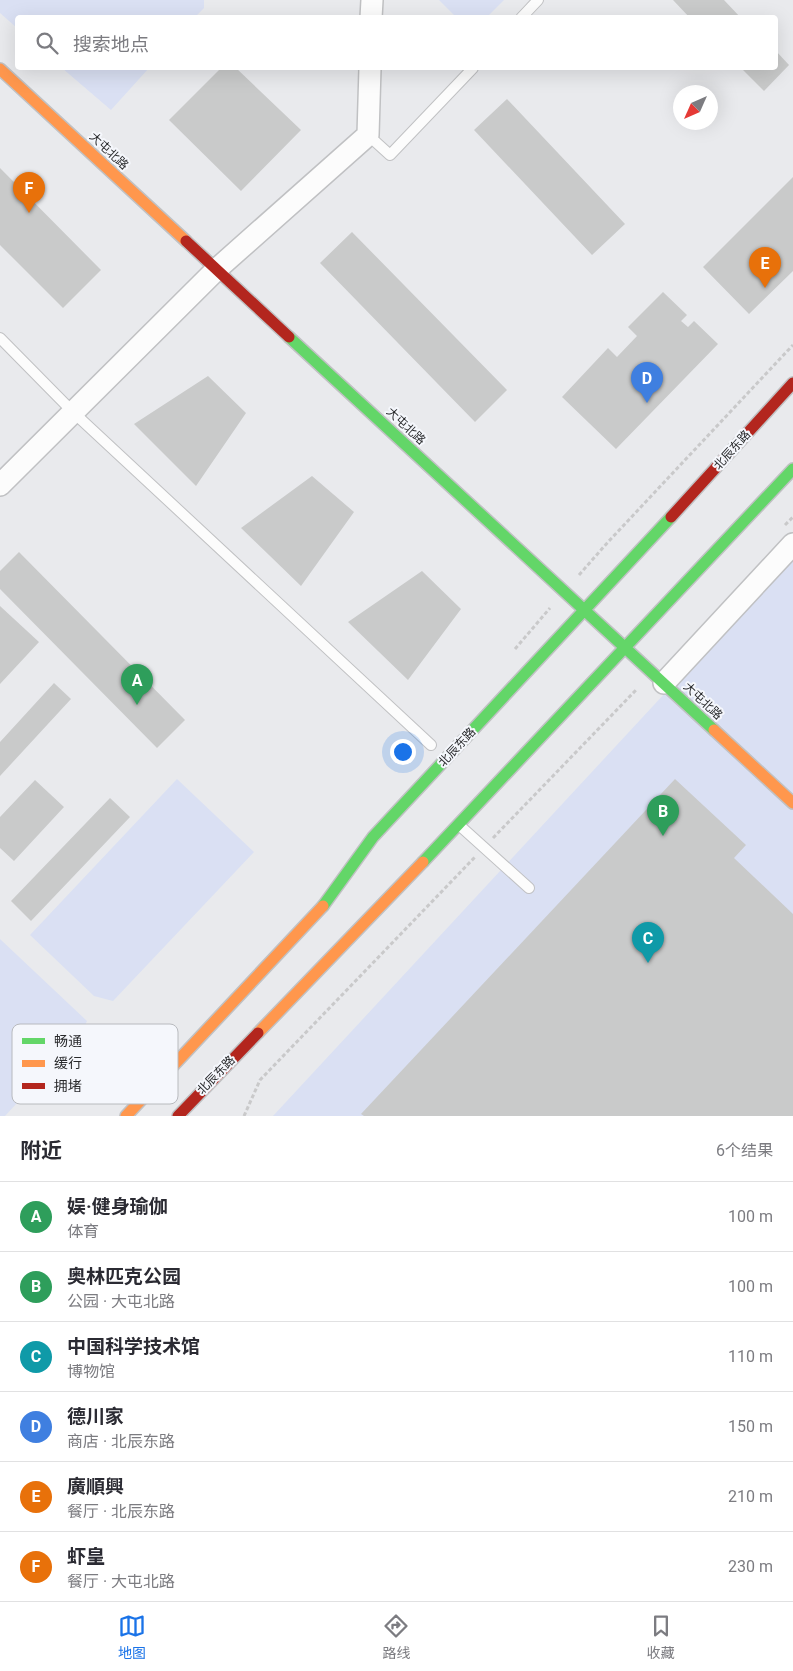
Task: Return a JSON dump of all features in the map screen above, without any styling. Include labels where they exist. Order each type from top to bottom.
[{"type":"main road","name":"大屯北路","points":[[0,69],[585,610],[624,649],[664,683],[793,803]]},
{"type":"main road","name":"北辰东路","points":[[178,1061],[321,908],[373,837],[585,610],[793,382]]},
{"type":"main road","name":"北辰东路","points":[[178,1116],[458,825],[793,469]]},
{"type":"main road","points":[[191,1101],[202,1111]]},
{"type":"main road","name":"北辰东路","points":[[126,1116],[137,1104]]},
{"type":"street","points":[[371,15],[372,0]]},
{"type":"street","points":[[0,485],[216,269],[368,135],[370,70]]},
{"type":"street","points":[[664,683],[793,544]]},
{"type":"lane","points":[[524,15],[538,0]]},
{"type":"lane","points":[[368,135],[390,155],[471,70]]},
{"type":"lane","points":[[0,338],[73,412],[431,745]]},
{"type":"lane","points":[[458,825],[529,888]]},
{"type":"path","points":[[244,1116],[260,1080],[637,689],[664,683]]},
{"type":"shaded area","points":[[0,0],[204,0],[204,8],[197,15],[15,15],[15,26],[0,13]]},
{"type":"shaded area","points":[[439,0],[504,0],[489,15],[454,15]]},
{"type":"shaded area","points":[[64,70],[147,70],[111,110]]},
{"type":"shaded area","points":[[793,555],[793,1116],[273,1116]]},
{"type":"shaded area","points":[[177,779],[254,852],[113,1001],[94,996],[30,935]]},
{"type":"shaded area","points":[[0,939],[87,1021],[86,1024],[12,1024],[12,1104],[16,1104],[5,1116],[0,1116]]},
{"type":"building","points":[[673,0],[724,0],[738,15],[687,15]]},
{"type":"building","points":[[778,53],[789,65],[764,91],[743,70],[778,70]]},
{"type":"building","points":[[219,70],[238,70],[301,130],[241,191],[169,120]]},
{"type":"building","points":[[507,99],[625,224],[592,255],[474,130]]},
{"type":"building","points":[[0,168],[101,270],[63,308],[0,245]]},
{"type":"building","points":[[793,177],[793,271],[749,314],[703,267]]},
{"type":"building","points":[[352,232],[507,390],[475,422],[320,263]]},
{"type":"building","points":[[663,292],[687,315],[681,321],[688,327],[694,321],[718,344],[616,449],[562,397],[608,348],[617,357],[637,336],[628,327]]},
{"type":"building","points":[[208,376],[246,413],[196,486],[134,424]]},
{"type":"building","points":[[312,476],[354,512],[301,586],[241,528]]},
{"type":"building","points":[[19,552],[185,720],[157,748],[0,589],[0,571]]},
{"type":"building","points":[[422,571],[461,609],[408,680],[348,622]]},
{"type":"building","points":[[0,606],[39,642],[0,684]]},
{"type":"building","points":[[54,683],[71,699],[0,776],[0,742]]},
{"type":"building","points":[[675,779],[746,845],[734,858],[793,914],[793,1116],[364,1116],[361,1114]]},
{"type":"building","points":[[35,780],[64,807],[14,861],[0,848],[0,817]]},
{"type":"building","points":[[110,798],[130,817],[31,921],[11,901]]},
{"type":"traffic: fast","points":[[289,337],[714,730]]},
{"type":"traffic: fast","points":[[423,862],[793,469]]},
{"type":"traffic: fast","points":[[323,906],[373,837],[671,517]]},
{"type":"traffic: slow","points":[[0,69],[186,241]]},
{"type":"traffic: slow","points":[[714,730],[793,803]]},
{"type":"traffic: slow","points":[[258,1033],[423,862]]},
{"type":"traffic: slow","points":[[178,1061],[323,906]]},
{"type":"traffic: slow","points":[[126,1116],[137,1104]]},
{"type":"traffic: jam","points":[[186,241],[289,337]]},
{"type":"traffic: jam","points":[[671,517],[793,383]]},
{"type":"traffic: jam","points":[[178,1116],[258,1033]]},
{"type":"place","name":"虾皇","points":[[29,213]]},
{"type":"place","name":"廣順興","points":[[765,288]]},
{"type":"place","name":"德川家","points":[[647,403]]},
{"type":"place","name":"娱·健身瑜伽","points":[[137,705]]},
{"type":"place","name":"奥林匹克公园","points":[[663,836]]},
{"type":"place","name":"中国科学技术馆","points":[[648,963]]}]
